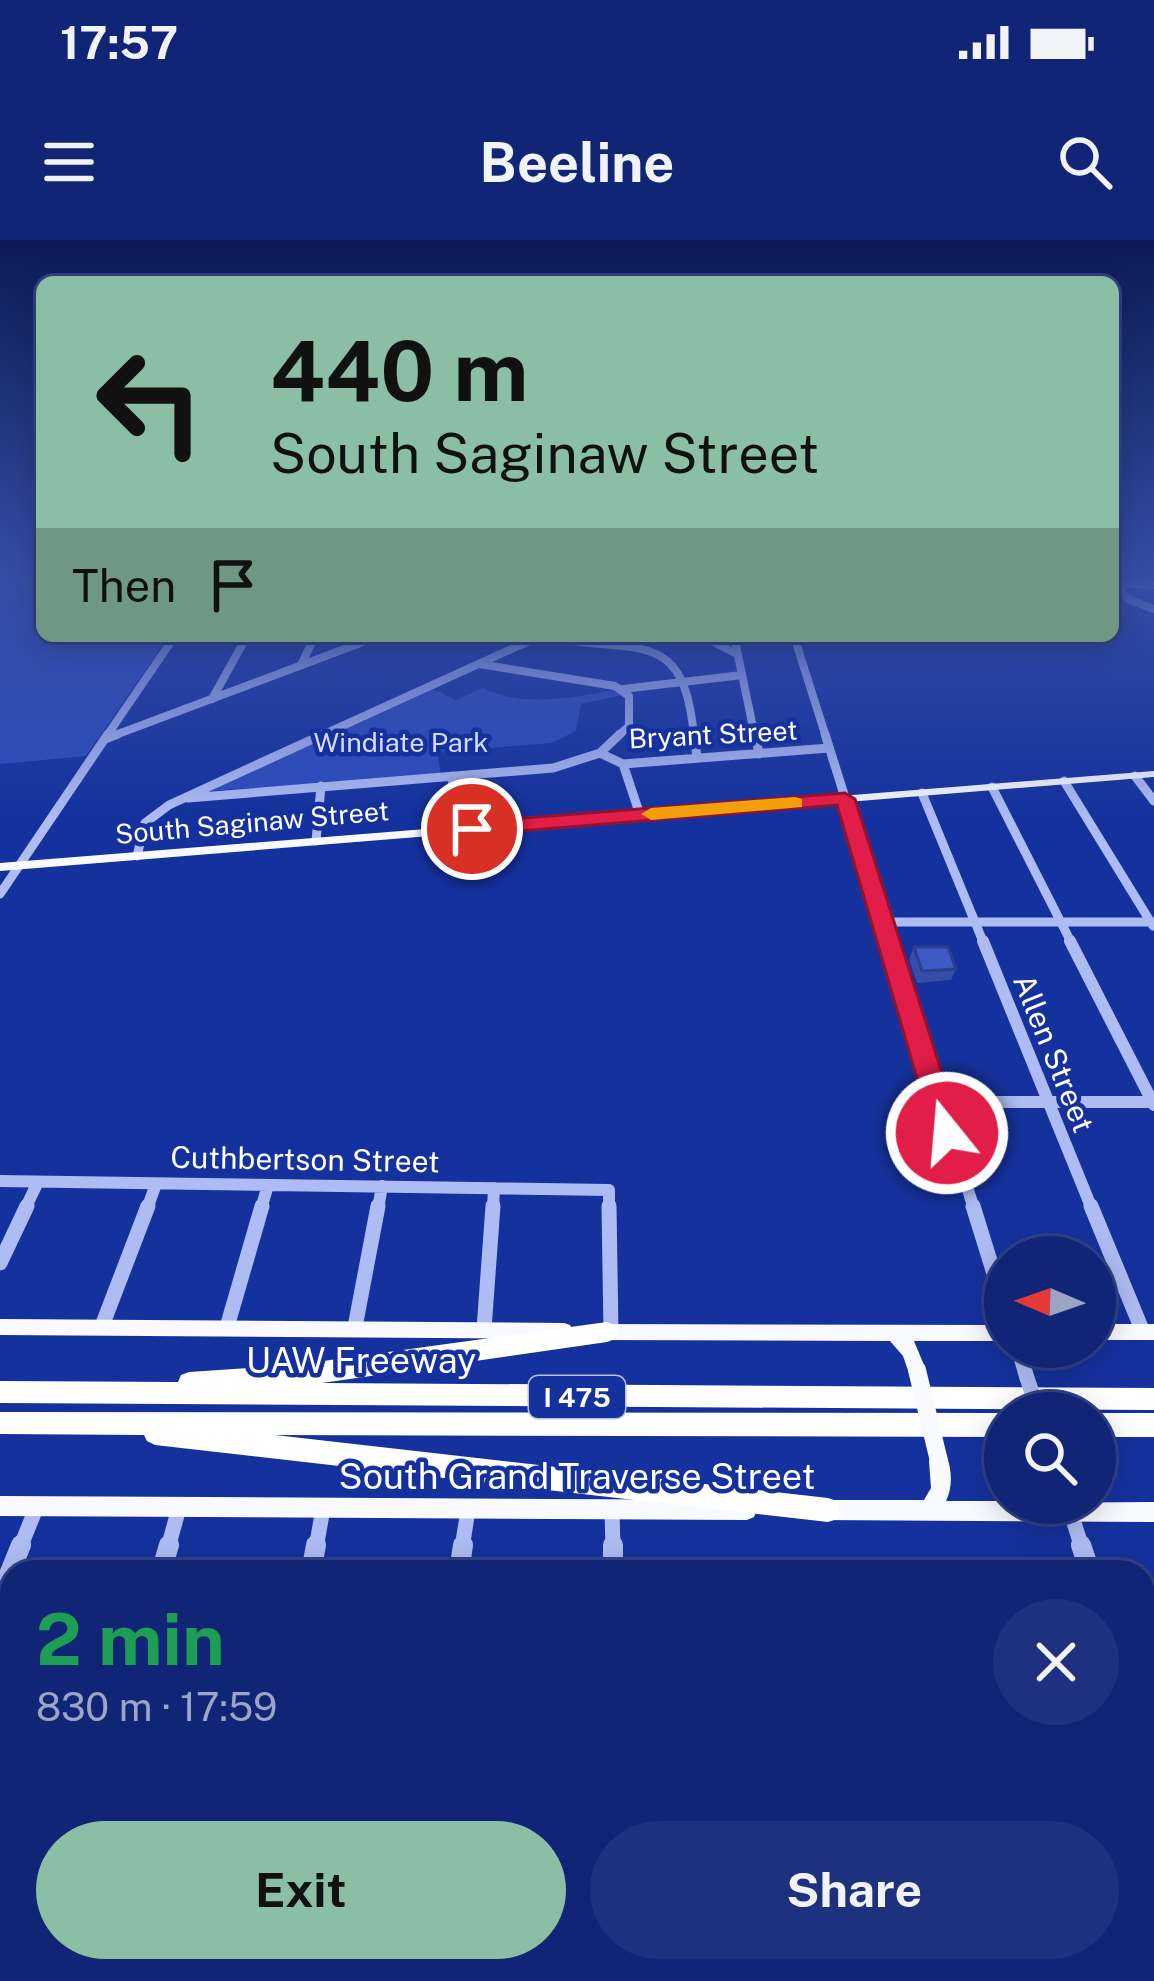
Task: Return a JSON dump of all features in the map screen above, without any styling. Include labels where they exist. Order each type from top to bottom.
[{"type":"highway","points":[[0,1392],[272,1380],[496,1343],[609,1332]]},
{"type":"highway","name":"UAW Freeway","points":[[0,1392],[1154,1399]]},
{"type":"highway","points":[[0,1423],[378,1455],[828,1510]]},
{"type":"highway","name":"UAW Freeway","points":[[0,1423],[984,1425]]},
{"type":"highway","points":[[1116,1425],[1154,1425]]},
{"type":"main road","name":"South Saginaw Street","points":[[0,866],[1154,774]]},
{"type":"main road","points":[[0,1328],[984,1333]]},
{"type":"main road","points":[[894,1332],[911,1351],[939,1461],[942,1482],[929,1511]]},
{"type":"main road","points":[[1116,1332],[1148,1332]]},
{"type":"main road","name":"South Grand Traverse Street","points":[[0,1506],[984,1510]]},
{"type":"main road","name":"South Grand Traverse Street","points":[[1116,1511],[1154,1513]]},
{"type":"street","points":[[0,894],[162,655]]},
{"type":"street","points":[[212,700],[237,655]]},
{"type":"street","points":[[300,666],[305,655]]},
{"type":"street","points":[[104,740],[328,655]]},
{"type":"street","points":[[136,856],[145,823],[188,798],[499,655]]},
{"type":"street","points":[[655,655],[677,668],[686,682],[697,758]]},
{"type":"street","points":[[738,655],[759,754]]},
{"type":"street","points":[[800,655],[984,1245]]},
{"type":"street","points":[[478,664],[510,674],[597,678],[622,689],[742,674]]},
{"type":"street","points":[[188,798],[553,768],[600,753],[629,726],[632,704],[622,689]]},
{"type":"street","name":"Bryant Street","points":[[600,753],[623,764],[829,748]]},
{"type":"street","points":[[495,760],[498,772]]},
{"type":"street","points":[[623,764],[640,815]]},
{"type":"street","points":[[452,776],[455,830]]},
{"type":"street","points":[[1135,776],[1154,801]]},
{"type":"street","points":[[1064,781],[1153,923]]},
{"type":"street","points":[[316,841],[321,786]]},
{"type":"street","points":[[937,1102],[1154,1103],[992,787]]},
{"type":"street","name":"Allen Street","points":[[922,793],[1148,1332]]},
{"type":"street","points":[[884,922],[1153,923]]},
{"type":"street","name":"Cuthbertson Street","points":[[0,1181],[609,1190],[609,1332]]},
{"type":"street","points":[[0,1263],[38,1182]]},
{"type":"street","points":[[101,1326],[156,1184]]},
{"type":"street","points":[[227,1327],[268,1185]]},
{"type":"street","points":[[355,1328],[382,1186]]},
{"type":"street","points":[[484,1329],[494,1188]]},
{"type":"street","points":[[15,1560],[37,1507]]},
{"type":"street","points":[[164,1560],[179,1508]]},
{"type":"street","points":[[313,1560],[323,1509]]},
{"type":"street","points":[[461,1560],[468,1510]]},
{"type":"street","points":[[612,1511],[613,1560]]},
{"type":"street","points":[[1074,1524],[1086,1560]]},
{"type":"green space","points":[[0,655],[156,655],[86,756],[0,764]]},
{"type":"green space","name":"Windiate Park","points":[[483,688],[530,699],[616,689],[622,695],[581,704],[576,731],[551,743],[437,752],[441,774],[210,791],[433,689],[456,700]]},
{"type":"building","points":[[914,947],[948,947],[956,969],[922,971]]},
{"type":"slow traffic","points":[[651,814],[795,803]]},
{"type":"route","points":[[472,829],[845,799],[947,1133]]}]
